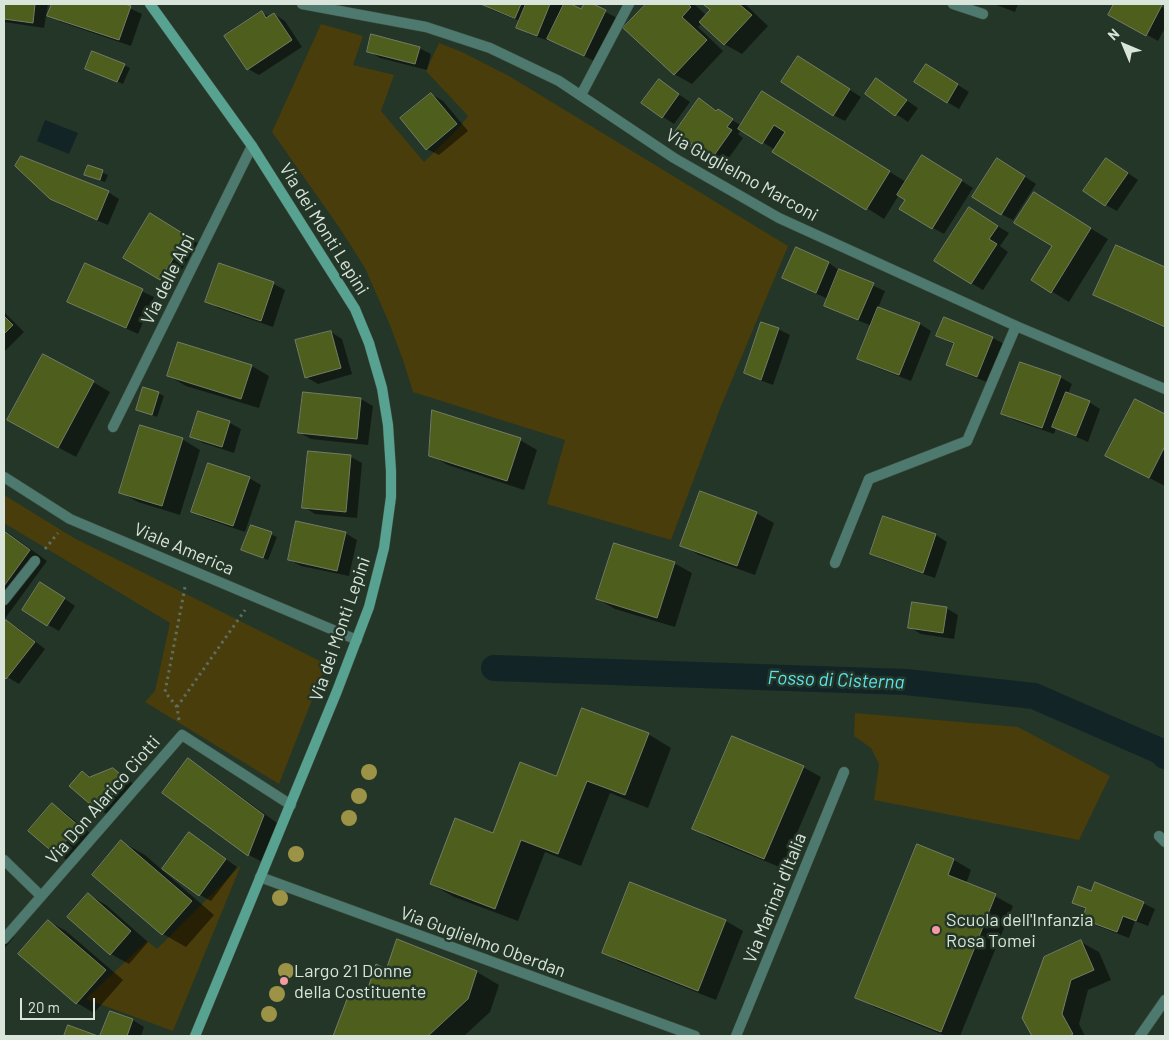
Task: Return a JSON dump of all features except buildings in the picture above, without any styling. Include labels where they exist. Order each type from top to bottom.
[{"type":"street","name":"Via dei Monti Lepini","points":[[150,4],[252,146],[355,309],[369,343],[382,388],[388,424],[391,464],[389,520],[378,575],[357,640],[195,1036]]},
{"type":"street","name":"Via Guglielmo Marconi","points":[[302,4],[403,22],[448,33],[490,48],[525,64],[581,95],[674,158],[772,214],[1016,326],[1165,390]]},
{"type":"street","points":[[581,95],[629,4]]},
{"type":"street","points":[[953,4],[983,14]]},
{"type":"street","name":"Via delle Alpi","points":[[113,426],[252,146]]},
{"type":"street","points":[[835,563],[869,479],[968,441],[1016,326]]},
{"type":"street","name":"Viale America","points":[[4,478],[70,519],[357,640]]},
{"type":"street","points":[[4,600],[35,561]]},
{"type":"street","name":"Via Don Alarico Ciotti","points":[[4,939],[182,735],[291,805]]},
{"type":"street","name":"Via Marinai d'Italia","points":[[736,1036],[844,772]]},
{"type":"street","points":[[4,860],[42,896]]},
{"type":"street","name":"Via Guglielmo Oberdan","points":[[260,878],[695,1036]]},
{"type":"street","points":[[1140,1036],[1165,1000]]},
{"type":"path","points":[[35,561],[70,519]]},
{"type":"path","points":[[182,735],[177,708],[165,692],[188,568]]},
{"type":"path","points":[[177,708],[254,596]]},
{"type":"shaded area","points":[[321,24],[363,36],[353,65],[394,75],[381,111],[424,162],[458,129],[468,116],[426,71],[439,43],[462,52],[509,76],[788,246],[721,406],[671,540],[547,504],[565,440],[413,392],[390,325],[365,268],[339,227],[272,132]]},
{"type":"shaded area","points":[[45,120],[78,133],[69,154],[37,141]]},
{"type":"shaded area","points":[[4,495],[74,538],[326,664],[279,784],[145,702],[155,691],[170,623],[4,523]]},
{"type":"shaded area","points":[[855,713],[1018,727],[1110,776],[1079,840],[874,800],[879,764],[871,748],[854,736]]},
{"type":"shaded area","points":[[241,865],[173,1031],[86,999],[147,941],[157,949]]},
{"type":"waterway","name":"Fosso di Cisterna","points":[[494,668],[906,682],[1034,696],[1160,751],[1165,756]]},
{"type":"place","name":"Scuola dell'Infanzia Rosa Tomei","points":[[936,930]]},
{"type":"place","name":"Largo 21 Donne della Costituente","points":[[284,981]]}]
